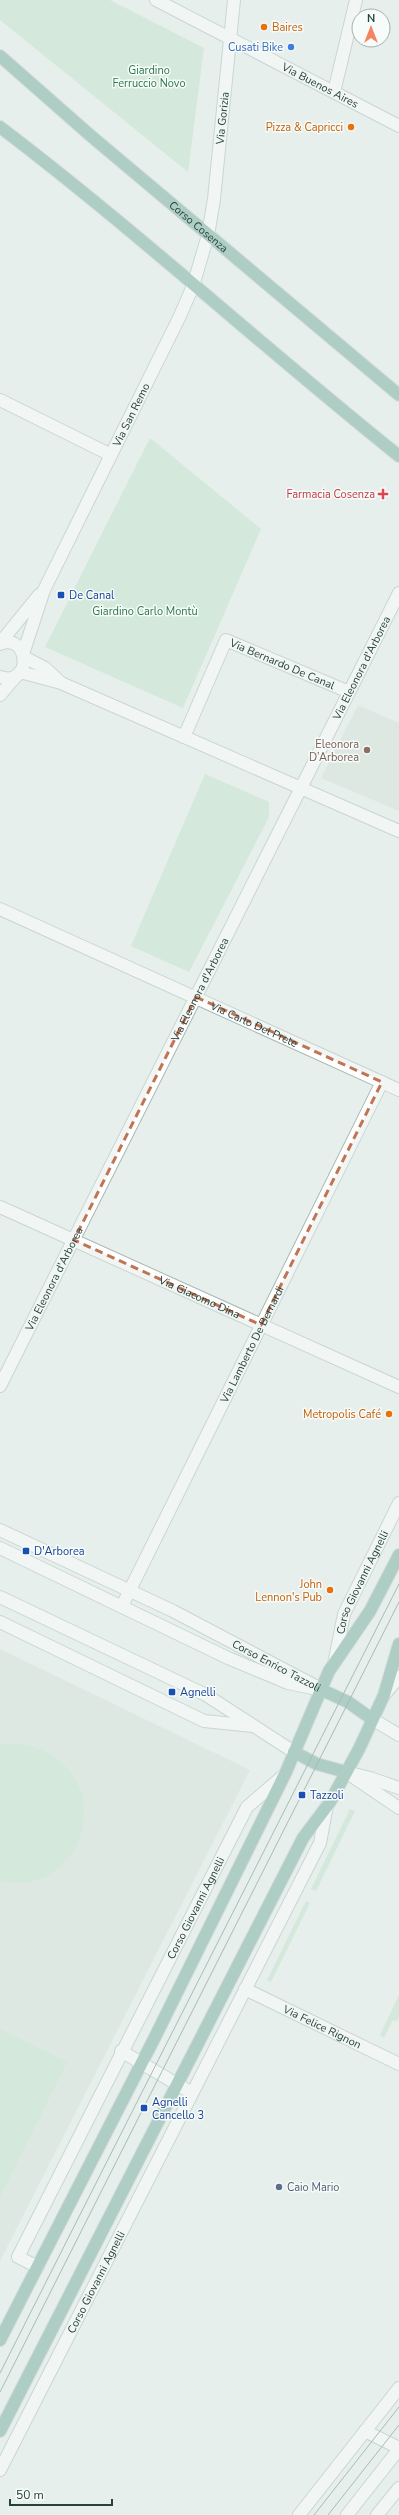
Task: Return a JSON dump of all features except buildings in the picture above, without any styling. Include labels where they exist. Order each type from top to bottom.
[{"type":"main road","name":"Corso Cosenza","points":[[0,56],[208,235],[399,395]]},
{"type":"main road","points":[[0,127],[61,174],[166,260],[193,286],[399,456]]},
{"type":"main road","name":"Corso Giovanni Agnelli","points":[[1,2335],[38,2267],[142,2063],[284,1776],[334,1664],[370,1611],[399,1555]]},
{"type":"main road","points":[[322,1690],[348,1702],[372,1719],[384,1695],[399,1644]]},
{"type":"main road","name":"Corso Giovanni Agnelli","points":[[0,2431],[303,1838],[327,1805],[346,1772],[372,1719]]},
{"type":"main road","points":[[294,1752],[317,1764],[346,1772]]},
{"type":"street","name":"Via Buenos Aires","points":[[156,0],[399,126]]},
{"type":"street","name":"Via Gorizia","points":[[208,235],[215,188],[234,0]]},
{"type":"street","points":[[334,92],[356,0]]},
{"type":"street","name":"Via San Remo","points":[[18,673],[24,664],[23,655],[44,590],[180,318],[193,286],[208,235]]},
{"type":"street","points":[[0,400],[111,455]]},
{"type":"street","name":"Via San Remo","points":[[0,644],[44,590]]},
{"type":"street","name":"Via Eleonora d'Arborea","points":[[0,1386],[399,593]]},
{"type":"street","name":"Via Bernardo De Canal","points":[[184,737],[226,640],[349,692]]},
{"type":"street","points":[[0,644],[14,644],[23,655],[45,668],[61,683]]},
{"type":"street","points":[[0,677],[8,678],[18,673],[61,683],[399,832]]},
{"type":"street","points":[[0,695],[18,673]]},
{"type":"street","name":"Via Carlo Del Prete","points":[[0,909],[399,1090]]},
{"type":"street","name":"Via Lamberto De Bernardi","points":[[122,1606],[382,1082]]},
{"type":"street","name":"Via Giacomo Dina","points":[[0,1207],[399,1387]]},
{"type":"street","name":"Corso Giovanni Agnelli","points":[[334,1664],[344,1614],[399,1503]]},
{"type":"street","name":"Corso Enrico Tazzoli","points":[[0,1530],[130,1590],[322,1690]]},
{"type":"street","name":"Corso Enrico Tazzoli","points":[[0,1548],[288,1683],[322,1690]]},
{"type":"street","points":[[0,1597],[206,1695],[294,1752]]},
{"type":"street","points":[[0,1622],[204,1721],[253,1726]]},
{"type":"street","points":[[384,1695],[399,1677]]},
{"type":"street","points":[[372,1719],[399,1735]]},
{"type":"street","points":[[346,1772],[399,1788]]},
{"type":"street","points":[[346,1772],[399,1808]]},
{"type":"street","name":"Corso Giovanni Agnelli","points":[[38,2267],[18,2257],[121,2051],[247,1807],[284,1776]]},
{"type":"street","name":"Corso Giovanni Agnelli","points":[[0,2470],[320,1843],[327,1805]]},
{"type":"street","name":"Via Felice Rignon","points":[[245,1989],[399,2064]]},
{"type":"street","points":[[121,2051],[192,2094]]},
{"type":"street","points":[[299,2515],[399,2388]]},
{"type":"street","points":[[347,2515],[399,2448],[365,2431]]},
{"type":"street","points":[[377,2515],[399,2488]]},
{"type":"highlighted area","points":[[196,997],[382,1082],[261,1325],[74,1240]]},
{"type":"shaded area","name":"Eleonora D’Arborea","points":[[358,705],[399,723],[399,811],[321,778]]},
{"type":"shaded area","points":[[0,1649],[250,1770],[0,2261]]},
{"type":"green space","name":"Giardino Ferruccio Novo","points":[[0,0],[110,0],[204,48],[188,172],[0,20]]},
{"type":"green space","name":"Giardino Carlo Montù","points":[[150,438],[261,529],[183,708],[45,647]]},
{"type":"green space","points":[[205,774],[269,802],[269,817],[189,972],[131,946]]},
{"type":"green space","points":[[16,1743],[51,1755],[73,1775],[83,1800],[83,1826],[74,1851],[56,1871],[31,1882],[0,1881],[0,1745]]},
{"type":"green space","points":[[350,1809],[355,1811],[316,1891],[311,1889]]},
{"type":"green space","points":[[306,1901],[310,1903],[271,1982],[267,1980]]},
{"type":"green space","points":[[399,1995],[399,2016],[397,2021],[393,2020],[384,2038],[380,2035]]},
{"type":"green space","points":[[0,2029],[67,2062],[0,2197]]},
{"type":"tram line","points":[[0,2373],[399,1584]]},
{"type":"tram line","points":[[0,2392],[399,1602]]},
{"type":"tram line","points":[[314,2515],[399,2407]]},
{"type":"tram line","points":[[328,2515],[399,2425]]},
{"type":"place","name":"Baires","points":[[264,27]]},
{"type":"place","name":"Cusati Bike","points":[[291,47]]},
{"type":"place","name":"Pizza & Capricci","points":[[351,127]]},
{"type":"place","name":"Farmacia Cosenza","points":[[383,494]]},
{"type":"place","name":"De Canal","points":[[61,595]]},
{"type":"place","name":"Eleonora D’Arborea","points":[[367,750]]},
{"type":"place","name":"Metropolis Café","points":[[389,1414]]},
{"type":"place","name":"D'Arborea","points":[[26,1551]]},
{"type":"place","name":"John Lennon's Pub","points":[[330,1590]]},
{"type":"place","name":"Agnelli","points":[[172,1692]]},
{"type":"place","name":"Tazzoli","points":[[302,1795]]},
{"type":"place","name":"Agnelli Cancello 3","points":[[144,2108]]},
{"type":"place","name":"Caio Mario","points":[[279,2187]]}]
